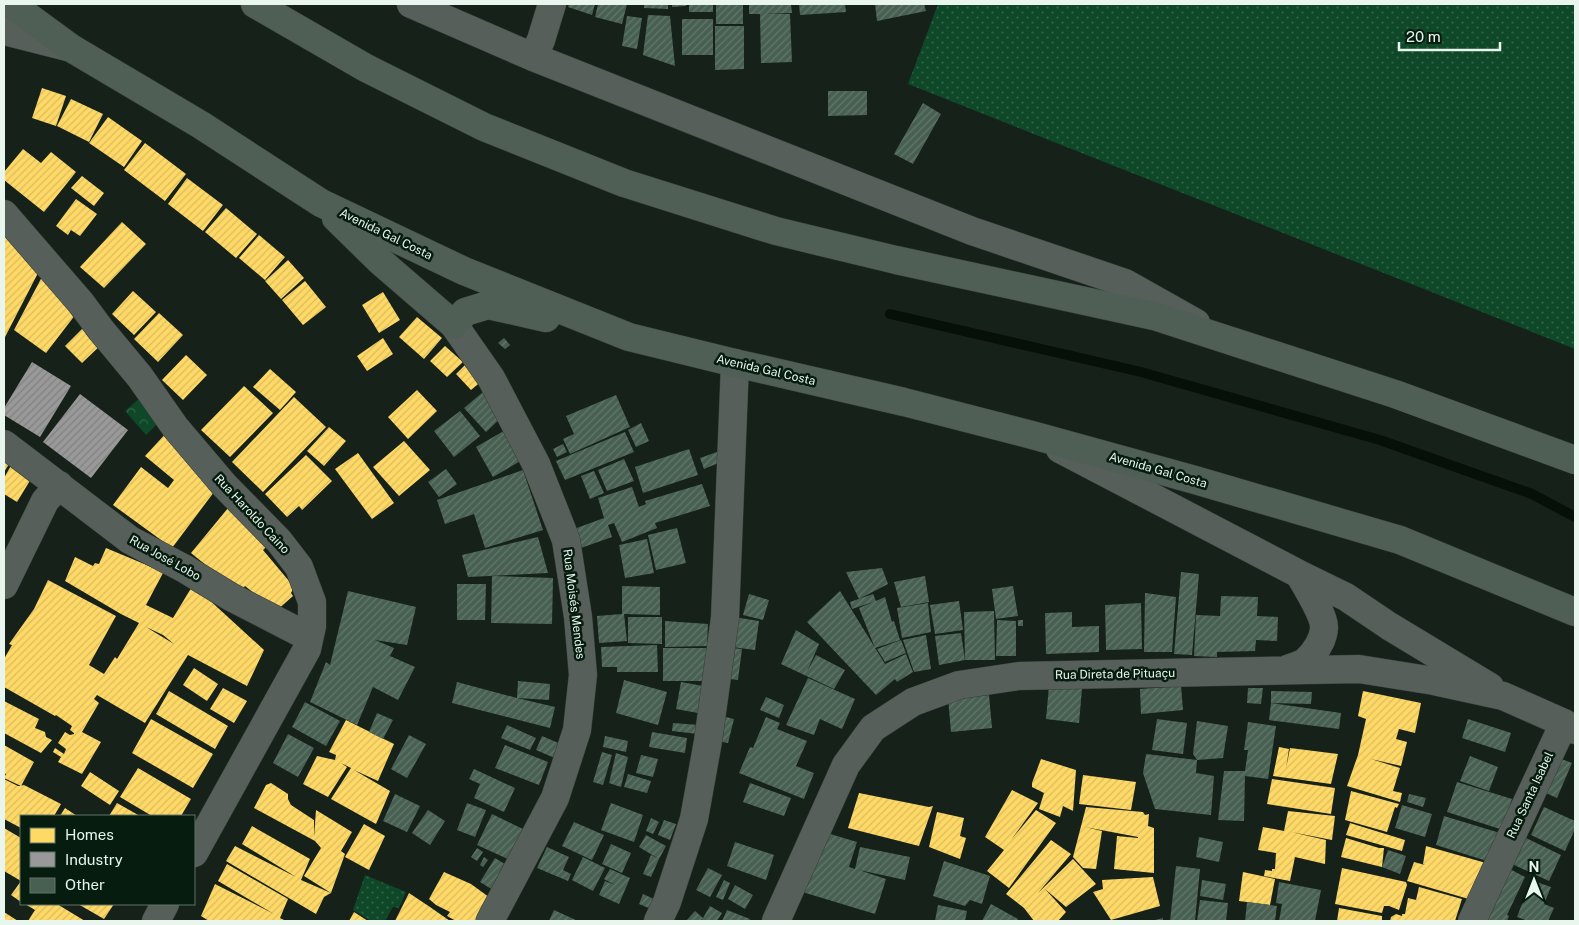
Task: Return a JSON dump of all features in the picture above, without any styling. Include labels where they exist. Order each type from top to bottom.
[{"type":"main road","name":"Avenida Gal Costa","points":[[11,4],[71,48],[201,125],[321,203],[464,271],[629,337],[904,402],[1032,435],[1400,540],[1575,612]]},
{"type":"main road","points":[[255,4],[366,68],[484,127],[624,183],[776,231],[896,260],[1154,316],[1395,394],[1575,460]]},
{"type":"main road","points":[[321,203],[381,262],[454,325],[465,312],[488,305],[629,337]]},
{"type":"street","points":[[411,4],[533,57],[972,231],[1125,283],[1226,339]]},
{"type":"street","points":[[533,57],[541,40],[552,4]]},
{"type":"street","points":[[4,31],[71,48]]},
{"type":"street","name":"Rua Haroldo Caino","points":[[4,214],[81,303],[140,377],[175,427],[225,486],[279,541],[299,567],[312,602],[312,626],[308,648],[195,851]]},
{"type":"street","name":"Rua Moisés Mendes","points":[[454,325],[490,378],[536,464],[566,540],[578,617],[583,675],[577,730],[555,798],[490,921]]},
{"type":"street","points":[[658,921],[667,902],[694,819],[708,741],[724,628],[735,363]]},
{"type":"street","points":[[1032,435],[1346,597],[1389,626],[1504,696]]},
{"type":"street","name":"Rua José Lobo","points":[[4,444],[130,540],[185,569],[231,597],[299,632],[312,626]]},
{"type":"street","points":[[4,585],[45,501],[59,485]]},
{"type":"street","points":[[1285,670],[1305,662],[1315,652],[1322,638],[1324,626],[1316,603],[1299,574]]},
{"type":"street","name":"Rua Direta de Pituaçu","points":[[776,921],[846,765],[874,728],[913,702],[959,685],[1019,676],[1359,669],[1434,681],[1504,696],[1569,727]]},
{"type":"street","name":"Rua Santa Isabel","points":[[1472,921],[1569,727]]},
{"type":"street","points":[[156,921],[165,905]]},
{"type":"green space","points":[[938,4],[1575,4],[1575,349],[908,84]]},
{"type":"green space","points":[[141,397],[163,418],[146,435],[125,411]]},
{"type":"green space","points":[[365,875],[406,892],[399,908],[393,907],[385,921],[371,921],[353,910]]},
{"type":"building: Homes","points":[[42,88],[66,96],[56,126],[32,118]]},
{"type":"building: Homes","points":[[71,99],[103,114],[89,142],[57,126]]},
{"type":"building: Homes","points":[[108,117],[142,141],[124,167],[89,143]]},
{"type":"building: Homes","points":[[145,143],[186,174],[165,201],[124,170]]},
{"type":"building: Homes","points":[[23,149],[41,163],[51,152],[76,172],[44,212],[4,180],[4,172]]},
{"type":"building: Homes","points":[[82,176],[104,193],[94,206],[71,188]]},
{"type":"building: Homes","points":[[187,178],[223,205],[203,231],[168,204]]},
{"type":"building: Homes","points":[[76,199],[97,214],[80,236],[71,230],[68,235],[56,226]]},
{"type":"building: Homes","points":[[226,208],[257,234],[236,258],[205,232]]},
{"type":"building: Homes","points":[[122,222],[146,244],[104,288],[80,267]]},
{"type":"building: Homes","points":[[4,229],[38,273],[4,339]]},
{"type":"building: Homes","points":[[259,235],[285,257],[265,280],[239,258]]},
{"type":"building: Homes","points":[[288,260],[304,278],[281,299],[265,281]]},
{"type":"building: Homes","points":[[43,275],[79,310],[46,353],[14,330]]},
{"type":"building: Homes","points":[[305,281],[326,307],[303,325],[282,300]]},
{"type":"building: Homes","points":[[133,291],[156,312],[134,335],[112,314]]},
{"type":"building: Homes","points":[[383,292],[400,320],[379,333],[362,305]]},
{"type":"building: Homes","points":[[159,313],[183,335],[158,362],[134,339]]},
{"type":"building: Homes","points":[[417,317],[442,338],[424,359],[399,337]]},
{"type":"building: Homes","points":[[86,325],[103,343],[82,363],[65,346]]},
{"type":"building: Homes","points":[[383,338],[393,354],[367,371],[357,356]]},
{"type":"building: Homes","points":[[445,346],[463,362],[447,377],[430,361]]},
{"type":"building: Homes","points":[[186,355],[207,375],[183,400],[162,380]]},
{"type":"building: Homes","points":[[467,363],[483,380],[471,390],[456,374]]},
{"type":"building: Homes","points":[[270,369],[296,392],[280,410],[253,387]]},
{"type":"building: Homes","points":[[244,386],[273,413],[230,457],[201,430]]},
{"type":"building: Homes","points":[[417,390],[437,411],[408,439],[388,417]]},
{"type":"building: Homes","points":[[294,397],[326,427],[263,492],[232,462]]},
{"type":"building: Homes","points":[[329,427],[346,441],[324,466],[307,451]]},
{"type":"building: Homes","points":[[168,431],[220,484],[172,548],[113,505],[141,467],[168,488],[174,480],[145,456]]},
{"type":"building: Homes","points":[[404,441],[430,470],[399,496],[373,467]]},
{"type":"building: Homes","points":[[358,453],[394,503],[372,519],[335,469]]},
{"type":"building: Homes","points":[[4,455],[11,461],[4,472]]},
{"type":"building: Homes","points":[[306,455],[332,481],[302,510],[299,506],[287,517],[265,494]]},
{"type":"building: Homes","points":[[13,462],[34,474],[17,502],[4,494],[4,478]]},
{"type":"building: Homes","points":[[233,502],[272,541],[263,550],[294,587],[291,593],[293,596],[276,611],[245,586],[239,592],[191,553]]},
{"type":"building: Homes","points":[[106,548],[163,573],[146,605],[173,618],[193,585],[264,650],[247,686],[188,655],[145,723],[97,695],[94,699],[99,703],[82,732],[101,742],[82,774],[58,762],[61,757],[53,752],[55,748],[64,754],[66,749],[58,743],[65,732],[70,735],[74,734],[70,730],[72,726],[56,715],[4,687],[4,659],[12,645],[9,644],[34,609],[48,580],[116,616],[89,665],[104,674],[115,657],[117,659],[139,623],[65,581],[75,557],[93,566],[95,563],[99,564]],"holes":[[[146,627],[163,635],[174,644]]]},
{"type":"building: Homes","points":[[194,668],[218,684],[207,701],[183,685]]},
{"type":"building: Homes","points":[[223,688],[247,701],[234,723],[210,709]]},
{"type":"building: Homes","points":[[169,691],[228,726],[215,749],[156,714]]},
{"type":"building: Homes","points":[[1363,691],[1421,703],[1415,733],[1399,729],[1396,739],[1407,742],[1401,766],[1371,759],[1400,768],[1393,791],[1402,793],[1400,802],[1347,786],[1358,755],[1366,719],[1358,716]]},
{"type":"building: Homes","points":[[4,701],[39,719],[35,728],[45,732],[46,737],[52,740],[41,753],[4,733]]},
{"type":"building: Homes","points":[[151,719],[213,754],[193,788],[132,753]]},
{"type":"building: Homes","points":[[346,720],[394,744],[378,781],[354,770],[390,791],[376,824],[331,799],[351,768],[341,763],[347,767],[328,797],[303,784],[317,756],[335,760],[336,755],[329,752]]},
{"type":"building: Homes","points":[[4,745],[34,762],[21,786],[4,778],[6,774],[4,773]]},
{"type":"building: Homes","points":[[1279,747],[1289,749],[1286,769],[1290,748],[1338,754],[1331,784],[1273,776]]},
{"type":"building: Homes","points":[[1041,759],[1076,770],[1073,811],[1063,806],[1060,817],[1039,809],[1044,793],[1032,787],[1032,783]]},
{"type":"building: Homes","points":[[138,768],[191,799],[182,815],[150,815],[120,797]]},
{"type":"building: Homes","points":[[90,772],[119,791],[110,805],[81,786]]},
{"type":"building: Homes","points":[[1083,775],[1136,782],[1131,810],[1079,804]]},
{"type":"building: Homes","points":[[4,779],[18,786],[24,785],[61,804],[55,815],[20,815],[20,827],[4,819]]},
{"type":"building: Homes","points":[[1272,779],[1335,788],[1331,814],[1267,804]]},
{"type":"building: Homes","points":[[271,783],[288,794],[291,805],[314,820],[314,837],[316,810],[352,832],[341,851],[345,854],[331,893],[304,876],[321,848],[315,841],[254,808],[266,785]]},
{"type":"building: Homes","points":[[1012,790],[1038,803],[1011,840],[1036,810],[1056,823],[1009,888],[987,871],[1004,850],[985,837]]},
{"type":"building: Homes","points":[[1351,791],[1399,804],[1397,808],[1395,807],[1387,832],[1345,820]]},
{"type":"building: Homes","points":[[859,793],[929,807],[933,806],[919,846],[848,828]]},
{"type":"building: Homes","points":[[117,803],[138,815],[110,815]]},
{"type":"building: Homes","points":[[1086,807],[1149,814],[1148,826],[1154,828],[1154,873],[1114,869],[1117,836],[1138,837],[1085,827],[1102,831],[1096,869],[1083,868],[1073,857]]},
{"type":"building: Homes","points":[[65,808],[76,815],[61,815]]},
{"type":"building: Homes","points":[[1288,811],[1335,816],[1332,840],[1291,832],[1326,840],[1325,864],[1295,857],[1290,881],[1264,876],[1265,870],[1272,871],[1272,869],[1275,869],[1276,853],[1258,850],[1263,827],[1284,831]]},
{"type":"building: Homes","points":[[937,812],[964,818],[960,836],[966,838],[960,859],[929,847]]},
{"type":"building: Homes","points":[[1350,823],[1405,840],[1402,851],[1346,835]]},
{"type":"building: Homes","points":[[364,824],[385,836],[369,870],[345,857]]},
{"type":"building: Homes","points":[[252,826],[310,859],[301,880],[331,893],[324,897],[316,914],[226,861],[235,846],[296,877],[242,844]]},
{"type":"building: Homes","points":[[4,828],[20,837],[20,880],[4,871]]},
{"type":"building: Homes","points":[[1346,838],[1384,848],[1382,867],[1341,857]]},
{"type":"building: Homes","points":[[1051,840],[1071,854],[1038,893],[1073,859],[1096,884],[1066,907],[1045,889],[1066,912],[1058,921],[1034,921],[1024,908],[1006,894]]},
{"type":"building: Homes","points":[[1426,846],[1486,863],[1472,900],[1407,881],[1414,862],[1425,865],[1423,864]]},
{"type":"building: Homes","points":[[227,864],[288,899],[280,918],[286,921],[209,921],[201,916],[215,884],[274,914],[218,881]]},
{"type":"building: Homes","points":[[1342,868],[1406,882],[1407,885],[1399,910],[1384,906],[1382,913],[1335,904]]},
{"type":"building: Homes","points":[[444,872],[471,884],[493,900],[479,921],[456,921],[447,916],[450,912],[429,899]]},
{"type":"building: Homes","points":[[1243,872],[1275,879],[1270,905],[1239,901]]},
{"type":"building: Homes","points":[[1153,877],[1160,906],[1111,920],[1093,892],[1103,889],[1102,880]]},
{"type":"building: Homes","points":[[20,882],[20,901],[11,895]]},
{"type":"building: Homes","points":[[1419,887],[1462,899],[1455,921],[1390,921],[1391,917],[1396,914],[1402,916],[1402,914],[1405,914],[1408,898],[1416,900]]},
{"type":"building: Homes","points":[[409,893],[430,907],[450,921],[395,921]]},
{"type":"building: Homes","points":[[27,905],[59,905],[85,921],[28,921],[35,910]]},
{"type":"building: Homes","points":[[80,905],[113,905],[104,919]]},
{"type":"building: Homes","points":[[1339,908],[1382,916],[1382,921],[1337,921]]},
{"type":"building: Homes","points":[[4,912],[18,921],[4,921]]},
{"type":"building: Homes","points":[[354,912],[368,921],[349,921]]},
{"type":"building: Industry","points":[[32,362],[71,386],[40,437],[4,415],[4,408]]},
{"type":"building: Industry","points":[[80,394],[128,430],[91,478],[43,442]]},
{"type":"building: Other","points":[[569,4],[595,4],[592,15],[568,7]]},
{"type":"building: Other","points":[[598,4],[627,4],[622,24],[595,17]]},
{"type":"building: Other","points":[[644,4],[668,4],[668,9],[644,8]]},
{"type":"building: Other","points":[[672,4],[686,4],[686,6],[672,7]]},
{"type":"building: Other","points":[[689,4],[713,4],[713,12],[689,12]]},
{"type":"building: Other","points":[[716,4],[743,4],[743,24],[716,24]]},
{"type":"building: Other","points":[[749,4],[791,4],[792,13],[765,14],[790,14],[792,62],[761,63],[760,14],[749,14]]},
{"type":"building: Other","points":[[799,4],[845,4],[846,12],[800,15]]},
{"type":"building: Other","points":[[875,4],[924,4],[926,11],[877,21]]},
{"type":"building: Other","points":[[648,15],[670,16],[675,66],[643,55]]},
{"type":"building: Other","points":[[627,16],[642,18],[637,49],[622,46]]},
{"type":"building: Other","points":[[682,19],[713,19],[713,55],[682,55]]},
{"type":"building: Other","points":[[715,26],[744,26],[744,69],[715,70]]},
{"type":"building: Other","points":[[828,91],[867,91],[867,115],[828,116]]},
{"type":"building: Other","points":[[923,103],[941,114],[913,164],[894,154]]},
{"type":"building: Other","points":[[504,338],[510,345],[505,349],[498,343]]},
{"type":"building: Other","points":[[483,392],[504,415],[486,432],[464,408]]},
{"type":"building: Other","points":[[616,395],[630,427],[570,454],[563,439],[574,434],[566,416]]},
{"type":"building: Other","points":[[460,411],[480,436],[454,457],[434,431]]},
{"type":"building: Other","points":[[641,423],[649,441],[636,447],[628,430]]},
{"type":"building: Other","points":[[507,429],[524,459],[493,477],[476,447]]},
{"type":"building: Other","points":[[625,432],[634,452],[565,480],[556,461]]},
{"type":"building: Other","points":[[563,444],[567,452],[557,457],[553,449]]},
{"type":"building: Other","points":[[689,449],[698,475],[643,493],[635,467]]},
{"type":"building: Other","points":[[717,452],[721,462],[704,469],[700,458]]},
{"type":"building: Other","points":[[624,459],[634,481],[607,491],[598,470]]},
{"type":"building: Other","points":[[446,469],[457,484],[439,497],[428,482]]},
{"type":"building: Other","points":[[523,470],[543,530],[485,548],[474,514],[445,524],[437,500]]},
{"type":"building: Other","points":[[594,471],[604,493],[590,499],[581,476]]},
{"type":"building: Other","points":[[702,484],[710,506],[655,523],[657,528],[622,542],[614,523],[608,525],[612,537],[581,548],[574,529],[604,518],[598,498],[632,487],[639,507],[646,504],[645,501]]},
{"type":"building: Other","points":[[677,528],[686,563],[656,570],[648,535]]},
{"type":"building: Other","points":[[538,537],[548,573],[468,577],[462,555]]},
{"type":"building: Other","points":[[647,539],[654,573],[625,578],[619,545]]},
{"type":"building: Other","points":[[882,568],[888,584],[859,599],[846,572]]},
{"type":"building: Other","points":[[1181,572],[1199,574],[1192,655],[1174,654]]},
{"type":"building: Other","points":[[492,576],[553,578],[552,624],[491,623]]},
{"type":"building: Other","points":[[925,576],[929,602],[901,607],[894,582]]},
{"type":"building: Other","points":[[457,584],[486,584],[485,620],[457,620]]},
{"type":"building: Other","points":[[622,586],[660,587],[660,615],[624,614],[627,641],[599,643],[597,616],[622,614]]},
{"type":"building: Other","points":[[1013,586],[1018,616],[996,619],[992,589]]},
{"type":"building: Other","points":[[348,591],[416,607],[407,645],[375,640],[394,648],[390,656],[415,667],[398,700],[373,687],[357,725],[310,702],[326,662],[330,665]]},
{"type":"building: Other","points":[[840,591],[885,664],[906,654],[913,672],[897,682],[895,679],[876,695],[807,622]]},
{"type":"building: Other","points":[[1145,593],[1176,597],[1172,652],[1144,652]]},
{"type":"building: Other","points":[[749,594],[769,600],[763,620],[743,615]]},
{"type":"building: Other","points":[[873,594],[876,601],[885,597],[892,622],[894,621],[900,640],[875,648],[859,608],[873,602],[852,609],[850,602]]},
{"type":"building: Other","points":[[1221,596],[1258,597],[1257,616],[1278,617],[1277,641],[1256,640],[1255,651],[1217,652],[1217,657],[1194,656],[1196,615],[1220,616]]},
{"type":"building: Other","points":[[959,601],[963,630],[935,634],[930,605]]},
{"type":"building: Other","points":[[928,603],[931,632],[902,638],[897,608]]},
{"type":"building: Other","points":[[1141,603],[1142,649],[1106,650],[1105,605]]},
{"type":"building: Other","points":[[994,611],[995,660],[965,660],[964,612]]},
{"type":"building: Other","points":[[1072,612],[1072,627],[1099,626],[1099,652],[1046,654],[1045,613]]},
{"type":"building: Other","points":[[728,616],[759,621],[755,650],[724,646]]},
{"type":"building: Other","points":[[628,617],[662,617],[662,644],[628,643]]},
{"type":"building: Other","points":[[997,620],[1016,621],[1016,656],[996,656]]},
{"type":"building: Other","points":[[1018,620],[1023,620],[1023,626],[1018,626]]},
{"type":"building: Other","points":[[665,621],[708,624],[707,646],[665,647]]},
{"type":"building: Other","points":[[796,630],[819,644],[807,672],[816,655],[845,670],[834,689],[781,664]]},
{"type":"building: Other","points":[[961,633],[965,660],[939,665],[935,636]]},
{"type":"building: Other","points":[[926,635],[931,669],[914,672],[903,640]]},
{"type":"building: Other","points":[[901,640],[906,653],[885,662],[877,649]]},
{"type":"building: Other","points":[[657,645],[658,672],[617,672],[617,667],[602,667],[601,647]]},
{"type":"building: Other","points":[[724,647],[742,649],[738,680],[721,678]]},
{"type":"building: Other","points":[[663,648],[706,648],[707,681],[663,681]]},
{"type":"building: Other","points":[[808,678],[855,699],[842,729],[820,719],[814,735],[786,725]]},
{"type":"building: Other","points":[[624,680],[667,692],[658,725],[616,713]]},
{"type":"building: Other","points":[[518,681],[550,684],[549,700],[517,698]]},
{"type":"building: Other","points":[[457,682],[555,707],[550,728],[452,703]]},
{"type":"building: Other","points":[[681,682],[703,686],[698,713],[676,709]]},
{"type":"building: Other","points":[[1049,686],[1082,689],[1079,723],[1046,719]]},
{"type":"building: Other","points":[[1181,686],[1183,710],[1141,714],[1140,689]]},
{"type":"building: Other","points":[[1248,688],[1263,688],[1261,704],[1247,703]]},
{"type":"building: Other","points":[[1271,691],[1312,692],[1311,704],[1271,703]]},
{"type":"building: Other","points":[[989,695],[992,728],[951,732],[948,698]]},
{"type":"building: Other","points":[[766,697],[784,705],[779,718],[760,710]]},
{"type":"building: Other","points":[[305,702],[340,721],[326,746],[292,727]]},
{"type":"building: Other","points":[[1271,703],[1341,713],[1339,729],[1269,720]]},
{"type":"building: Other","points":[[377,713],[393,720],[383,739],[369,732]]},
{"type":"building: Other","points":[[718,715],[734,719],[728,743],[712,740]]},
{"type":"building: Other","points":[[766,717],[780,723],[777,729],[807,741],[796,766],[814,773],[804,799],[739,773],[750,747],[753,748]]},
{"type":"building: Other","points":[[1157,719],[1187,723],[1183,754],[1152,750]]},
{"type":"building: Other","points":[[1468,719],[1511,733],[1505,752],[1462,738]]},
{"type":"building: Other","points":[[1197,721],[1228,726],[1223,758],[1197,760],[1193,754]]},
{"type":"building: Other","points":[[1248,722],[1276,726],[1268,779],[1245,776],[1244,821],[1218,820],[1224,771],[1245,771],[1248,750],[1244,750]]},
{"type":"building: Other","points":[[673,723],[699,725],[698,734],[672,731]]},
{"type":"building: Other","points":[[507,725],[536,738],[530,750],[501,738]]},
{"type":"building: Other","points":[[652,732],[687,738],[685,753],[649,747]]},
{"type":"building: Other","points":[[288,734],[314,748],[298,777],[273,763]]},
{"type":"building: Other","points":[[409,735],[426,744],[407,778],[391,769]]},
{"type":"building: Other","points":[[542,736],[563,745],[557,759],[536,750]]},
{"type":"building: Other","points":[[605,736],[628,741],[626,752],[603,747]]},
{"type":"building: Other","points":[[505,745],[548,762],[539,785],[495,768]]},
{"type":"building: Other","points":[[602,752],[612,755],[603,785],[593,782]]},
{"type":"building: Other","points":[[616,753],[628,757],[621,787],[609,783]]},
{"type":"building: Other","points":[[1146,754],[1197,760],[1196,773],[1214,776],[1211,815],[1155,809],[1143,773]]},
{"type":"building: Other","points":[[641,755],[658,759],[653,777],[636,773]]},
{"type":"building: Other","points":[[1470,756],[1498,767],[1489,791],[1460,781]]},
{"type":"building: Other","points":[[1556,757],[1572,763],[1557,798],[1541,791]]},
{"type":"building: Other","points":[[474,769],[515,788],[504,812],[474,798],[480,784],[469,779]]},
{"type":"building: Other","points":[[628,774],[651,781],[647,793],[624,787]]},
{"type":"building: Other","points":[[1457,782],[1512,799],[1503,830],[1447,812]]},
{"type":"building: Other","points":[[750,783],[791,798],[784,816],[743,802]]},
{"type":"building: Other","points":[[395,794],[420,806],[407,832],[383,821]]},
{"type":"building: Other","points":[[1409,794],[1426,798],[1423,807],[1407,802]]},
{"type":"building: Other","points":[[467,803],[486,810],[475,837],[457,830]]},
{"type":"building: Other","points":[[611,803],[643,815],[634,842],[601,830]]},
{"type":"building: Other","points":[[1402,805],[1432,814],[1425,837],[1395,828]]},
{"type":"building: Other","points":[[1544,807],[1575,821],[1575,829],[1565,851],[1531,835]]},
{"type":"building: Other","points":[[428,810],[445,821],[430,845],[412,833]]},
{"type":"building: Other","points":[[492,814],[527,831],[512,861],[477,845]]},
{"type":"building: Other","points":[[1444,816],[1500,833],[1490,862],[1436,845]]},
{"type":"building: Other","points":[[651,818],[659,822],[653,834],[646,831]]},
{"type":"building: Other","points":[[664,820],[676,824],[670,840],[658,835]]},
{"type":"building: Other","points":[[574,822],[604,835],[592,860],[562,846]]},
{"type":"building: Other","points":[[827,833],[857,842],[849,867],[855,869],[860,847],[910,857],[905,880],[859,870],[886,879],[875,914],[799,891],[809,856],[819,859]]},
{"type":"building: Other","points":[[646,835],[666,846],[659,859],[639,847]]},
{"type":"building: Other","points":[[1199,837],[1223,842],[1219,862],[1196,857]]},
{"type":"building: Other","points":[[1524,837],[1561,855],[1549,881],[1512,864]]},
{"type":"building: Other","points":[[735,842],[774,855],[766,880],[727,866]]},
{"type":"building: Other","points":[[611,844],[631,853],[622,873],[602,864]]},
{"type":"building: Other","points":[[547,847],[569,857],[563,870],[571,874],[568,881],[537,868]]},
{"type":"building: Other","points":[[477,848],[483,852],[477,861],[471,857]]},
{"type":"building: Other","points":[[1388,850],[1406,856],[1400,874],[1382,867]]},
{"type":"building: Other","points":[[651,855],[659,859],[651,877],[643,874]]},
{"type":"building: Other","points":[[484,857],[488,860],[483,867],[480,865]]},
{"type":"building: Other","points":[[583,857],[605,868],[593,891],[572,880]]},
{"type":"building: Other","points":[[495,858],[508,866],[493,890],[480,882]]},
{"type":"building: Other","points":[[944,861],[990,876],[982,904],[970,900],[965,906],[933,896]]},
{"type":"building: Other","points":[[1176,866],[1200,869],[1195,921],[1170,921]]},
{"type":"building: Other","points":[[1506,867],[1525,877],[1507,915],[1509,916],[1507,921],[1473,921]]},
{"type":"building: Other","points":[[708,868],[722,875],[710,897],[696,890]]},
{"type":"building: Other","points":[[610,869],[630,878],[619,904],[599,895],[605,881],[615,885],[604,879]]},
{"type":"building: Other","points":[[724,880],[730,883],[723,900],[716,897]]},
{"type":"building: Other","points":[[1202,880],[1226,884],[1223,900],[1200,896]]},
{"type":"building: Other","points":[[1531,880],[1551,887],[1544,904],[1554,908],[1548,921],[1528,921],[1517,917]]},
{"type":"building: Other","points":[[1279,882],[1321,890],[1315,921],[1279,921],[1282,904],[1276,903]]},
{"type":"building: Other","points":[[735,885],[753,895],[745,909],[728,899]]},
{"type":"building: Other","points":[[643,894],[654,899],[651,909],[639,904]]},
{"type":"building: Other","points":[[1200,900],[1228,903],[1226,921],[1197,921]]},
{"type":"building: Other","points":[[1247,902],[1277,906],[1275,921],[1245,921]]},
{"type":"building: Other","points":[[991,904],[1018,919],[1017,921],[982,921]]},
{"type":"building: Other","points":[[938,905],[967,911],[965,921],[935,921]]},
{"type":"building: Other","points":[[710,906],[722,913],[717,921],[701,921]]},
{"type":"building: Other","points":[[554,910],[578,921],[549,921]]},
{"type":"building: Other","points":[[727,910],[750,919],[749,921],[722,921]]},
{"type":"building: Other","points":[[695,911],[703,918],[700,921],[686,921]]},
{"type":"building: Other","points":[[1163,918],[1163,921],[1151,921]]},
{"type":"waterway","points":[[890,314],[1141,372],[1380,440],[1532,494],[1575,517]]}]
